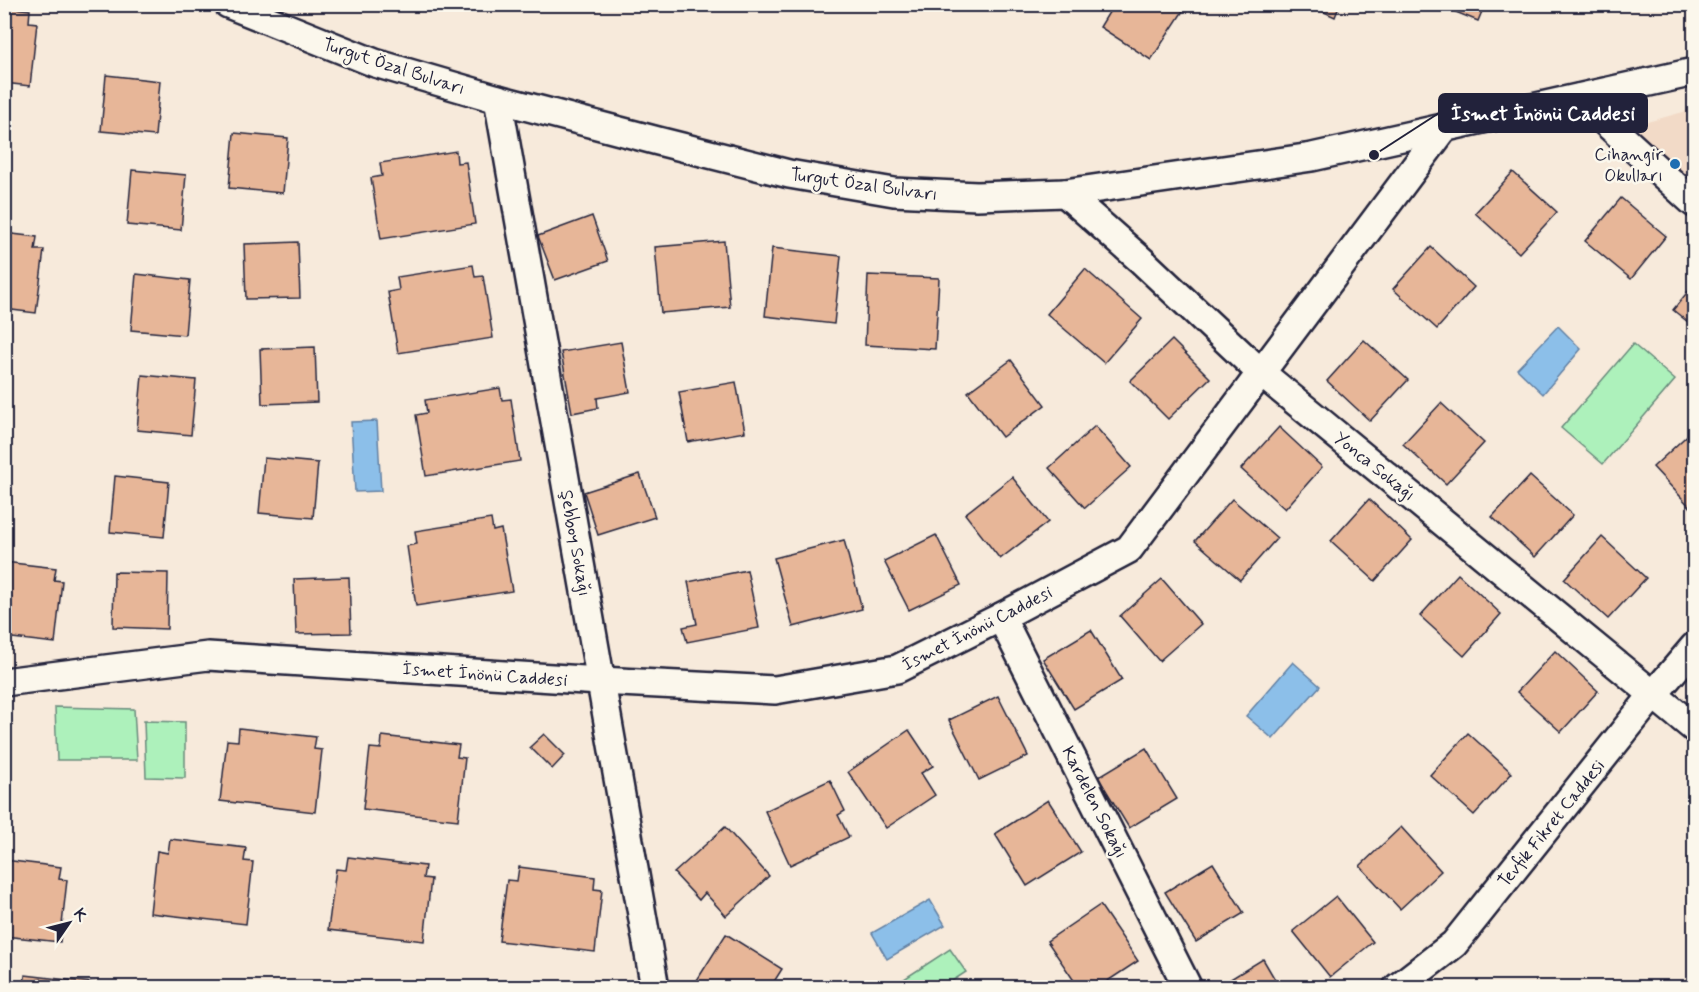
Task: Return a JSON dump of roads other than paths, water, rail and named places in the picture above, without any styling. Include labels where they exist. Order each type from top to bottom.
[{"type":"street","name":"Turgut Özal Bulvarı","points":[[228,4],[375,63],[498,99],[778,172],[894,192],[977,196],[1065,193],[1312,157],[1695,72]]},
{"type":"street","points":[[1579,98],[1695,203]]},
{"type":"street","name":"Şebboy Sokağı","points":[[498,99],[655,987]]},
{"type":"street","name":"İsmet İnönü Caddesi","points":[[4,682],[208,656],[775,690],[897,669],[1128,549],[1445,127]]},
{"type":"street","name":"Yonca Sokağı","points":[[1065,193],[1142,261],[1260,372],[1695,728]]},
{"type":"street","name":"Kardelen Sokağı","points":[[1001,617],[1188,987]]},
{"type":"street","name":"Tevfik Fikret Caddesi","points":[[1396,987],[1454,944],[1653,695],[1695,647]]},
{"type":"water","points":[[1558,326],[1581,349],[1543,394],[1517,369]]},
{"type":"water","points":[[377,421],[381,491],[355,492],[351,422]]},
{"type":"water","points":[[1293,662],[1320,686],[1273,739],[1246,716]]},
{"type":"water","points":[[930,900],[945,925],[887,959],[872,933]]},
{"type":"place","name":"İsmet İnönü Caddesi","points":[[1374,155]]},
{"type":"place","name":"Cihangir Okulları","points":[[1675,164]]}]
